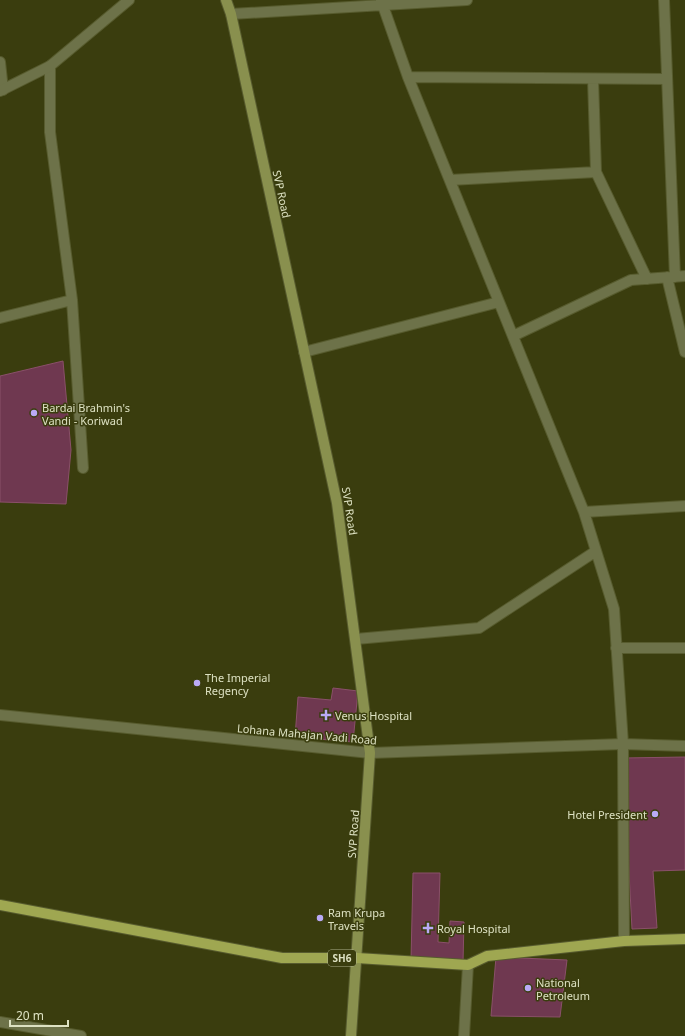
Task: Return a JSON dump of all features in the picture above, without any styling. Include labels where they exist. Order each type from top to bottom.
[{"type":"main road","name":"SVP Road","points":[[226,0],[231,14],[337,503],[370,753],[351,1036]]},
{"type":"main road","name":"SH6","points":[[0,905],[282,958],[357,958],[468,965],[487,956],[624,941],[685,939]]},
{"type":"street","points":[[0,62],[1,91],[50,66],[129,0]]},
{"type":"street","points":[[231,14],[382,3],[467,0]]},
{"type":"street","points":[[664,0],[675,277],[685,352]]},
{"type":"street","points":[[382,3],[408,77],[584,512],[614,609],[623,744],[624,941]]},
{"type":"street","points":[[50,66],[50,132],[72,300],[83,468]]},
{"type":"street","points":[[408,77],[666,79]]},
{"type":"street","points":[[593,79],[596,172],[647,279]]},
{"type":"street","points":[[450,180],[596,172]]},
{"type":"street","points":[[513,336],[631,280],[675,277]]},
{"type":"street","points":[[0,318],[72,300]]},
{"type":"street","points":[[304,352],[499,302]]},
{"type":"street","points":[[584,512],[685,506]]},
{"type":"street","points":[[356,639],[479,628],[596,551]]},
{"type":"street","points":[[616,648],[685,648]]},
{"type":"street","name":"Lohana Mahajan Vadi Road","points":[[0,715],[370,753],[623,744],[685,746]]},
{"type":"street","points":[[464,1036],[468,965]]},
{"type":"street","points":[[0,1022],[81,1036]]},
{"type":"building","name":"Bardai Brahmin's Vandi - Koriwad","points":[[63,361],[71,450],[66,504],[0,502],[0,376]]},
{"type":"building","points":[[333,688],[358,691],[353,742],[295,737],[298,697],[331,700]]},
{"type":"building","name":"Hotel President","points":[[685,757],[685,870],[653,871],[657,928],[632,929],[623,758]]},
{"type":"building","points":[[413,873],[440,873],[438,942],[449,943],[450,921],[464,922],[463,962],[411,960]]},
{"type":"building","name":"National Petroleum","points":[[496,957],[567,960],[560,1017],[491,1016]]},
{"type":"place","name":"Bardai Brahmin's Vandi - Koriwad","points":[[34,413]]},
{"type":"place","name":"The Imperial Regency","points":[[197,683]]},
{"type":"place","name":"Venus Hospital","points":[[326,715]]},
{"type":"place","name":"Hotel President","points":[[655,814]]},
{"type":"place","name":"Ram Krupa Travels","points":[[320,918]]},
{"type":"place","name":"Royal Hospital","points":[[428,928]]},
{"type":"place","name":"National Petroleum","points":[[528,988]]}]
